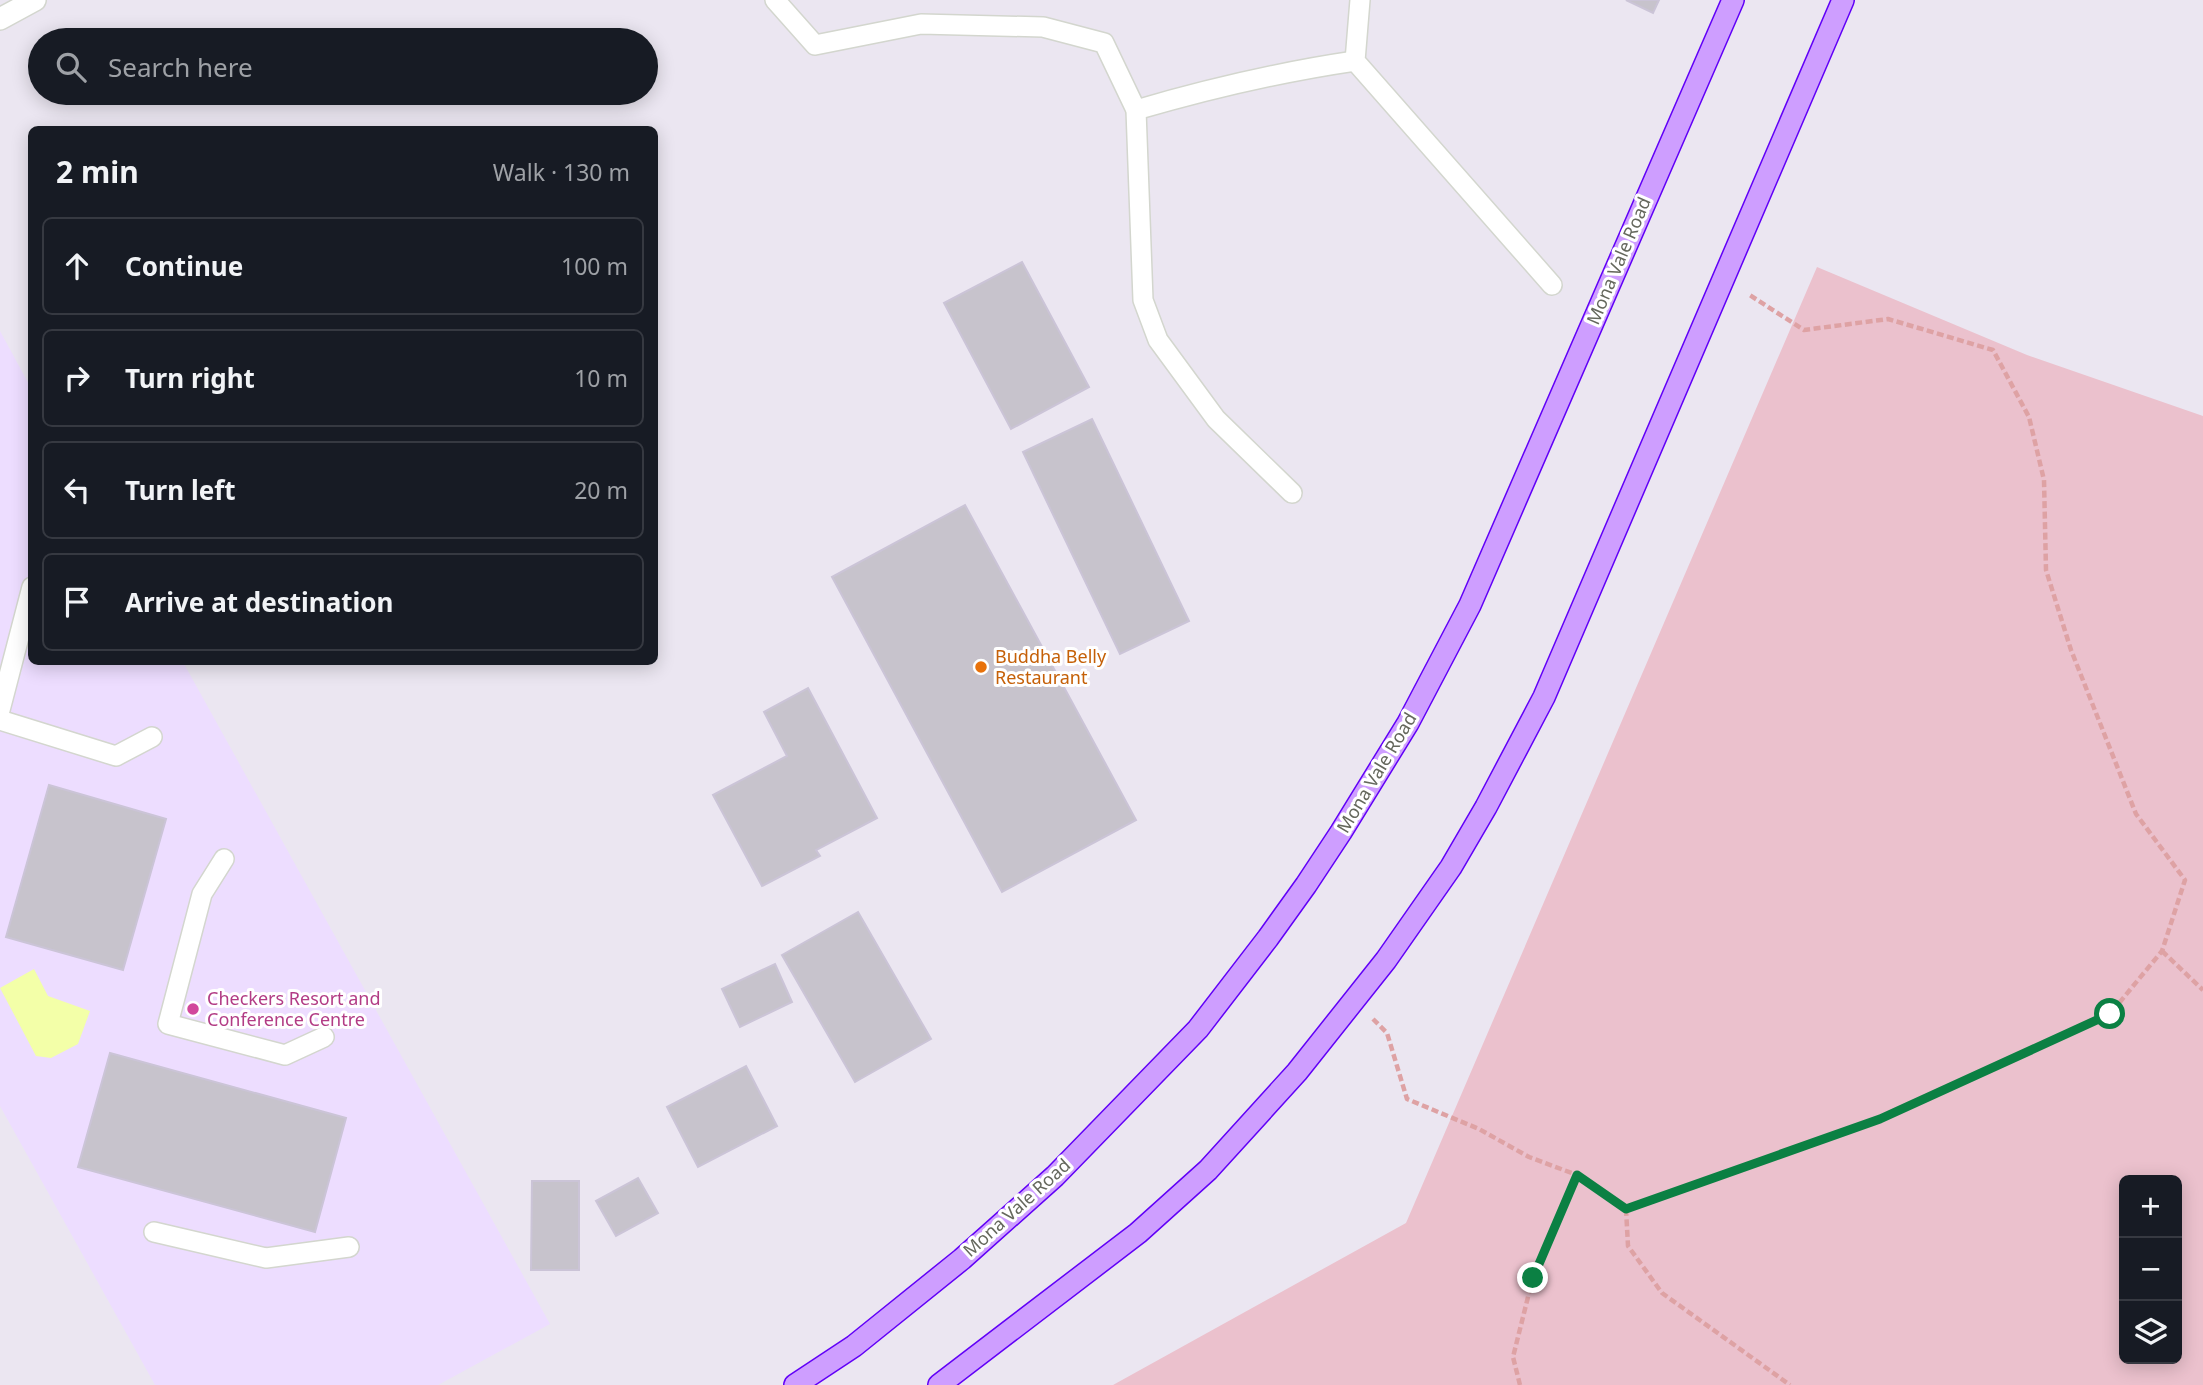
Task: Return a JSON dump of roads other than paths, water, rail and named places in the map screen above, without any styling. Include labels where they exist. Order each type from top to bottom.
[{"type":"highway","name":"Mona Vale Road","points":[[795,1385],[865,1337],[962,1259],[1055,1176],[1198,1029],[1313,874],[1408,723],[1469,605],[1733,0]]},
{"type":"highway","points":[[939,1385],[1138,1233],[1208,1170],[1297,1072],[1386,960],[1451,867],[1544,697],[1843,0]]},
{"type":"street","points":[[0,19],[35,0]]},
{"type":"lane","points":[[775,0],[815,45],[920,24],[1043,27],[1104,43],[1136,110],[1143,300],[1158,340],[1216,419],[1292,493]]},
{"type":"lane","points":[[1360,0],[1355,61],[1552,285]]},
{"type":"lane","points":[[1136,110],[1218,86],[1291,70],[1355,61]]},
{"type":"lane","points":[[0,710],[28,602]]},
{"type":"lane","points":[[0,720],[116,756],[152,737]]},
{"type":"lane","points":[[223,859],[202,894],[168,1024],[285,1055],[324,1037]]},
{"type":"lane","points":[[155,1232],[266,1258],[349,1247]]},
{"type":"place","name":"Buddha Belly Restaurant","points":[[981,667]]},
{"type":"place","name":"Checkers Resort and Conference Centre","points":[[193,1009]]}]
